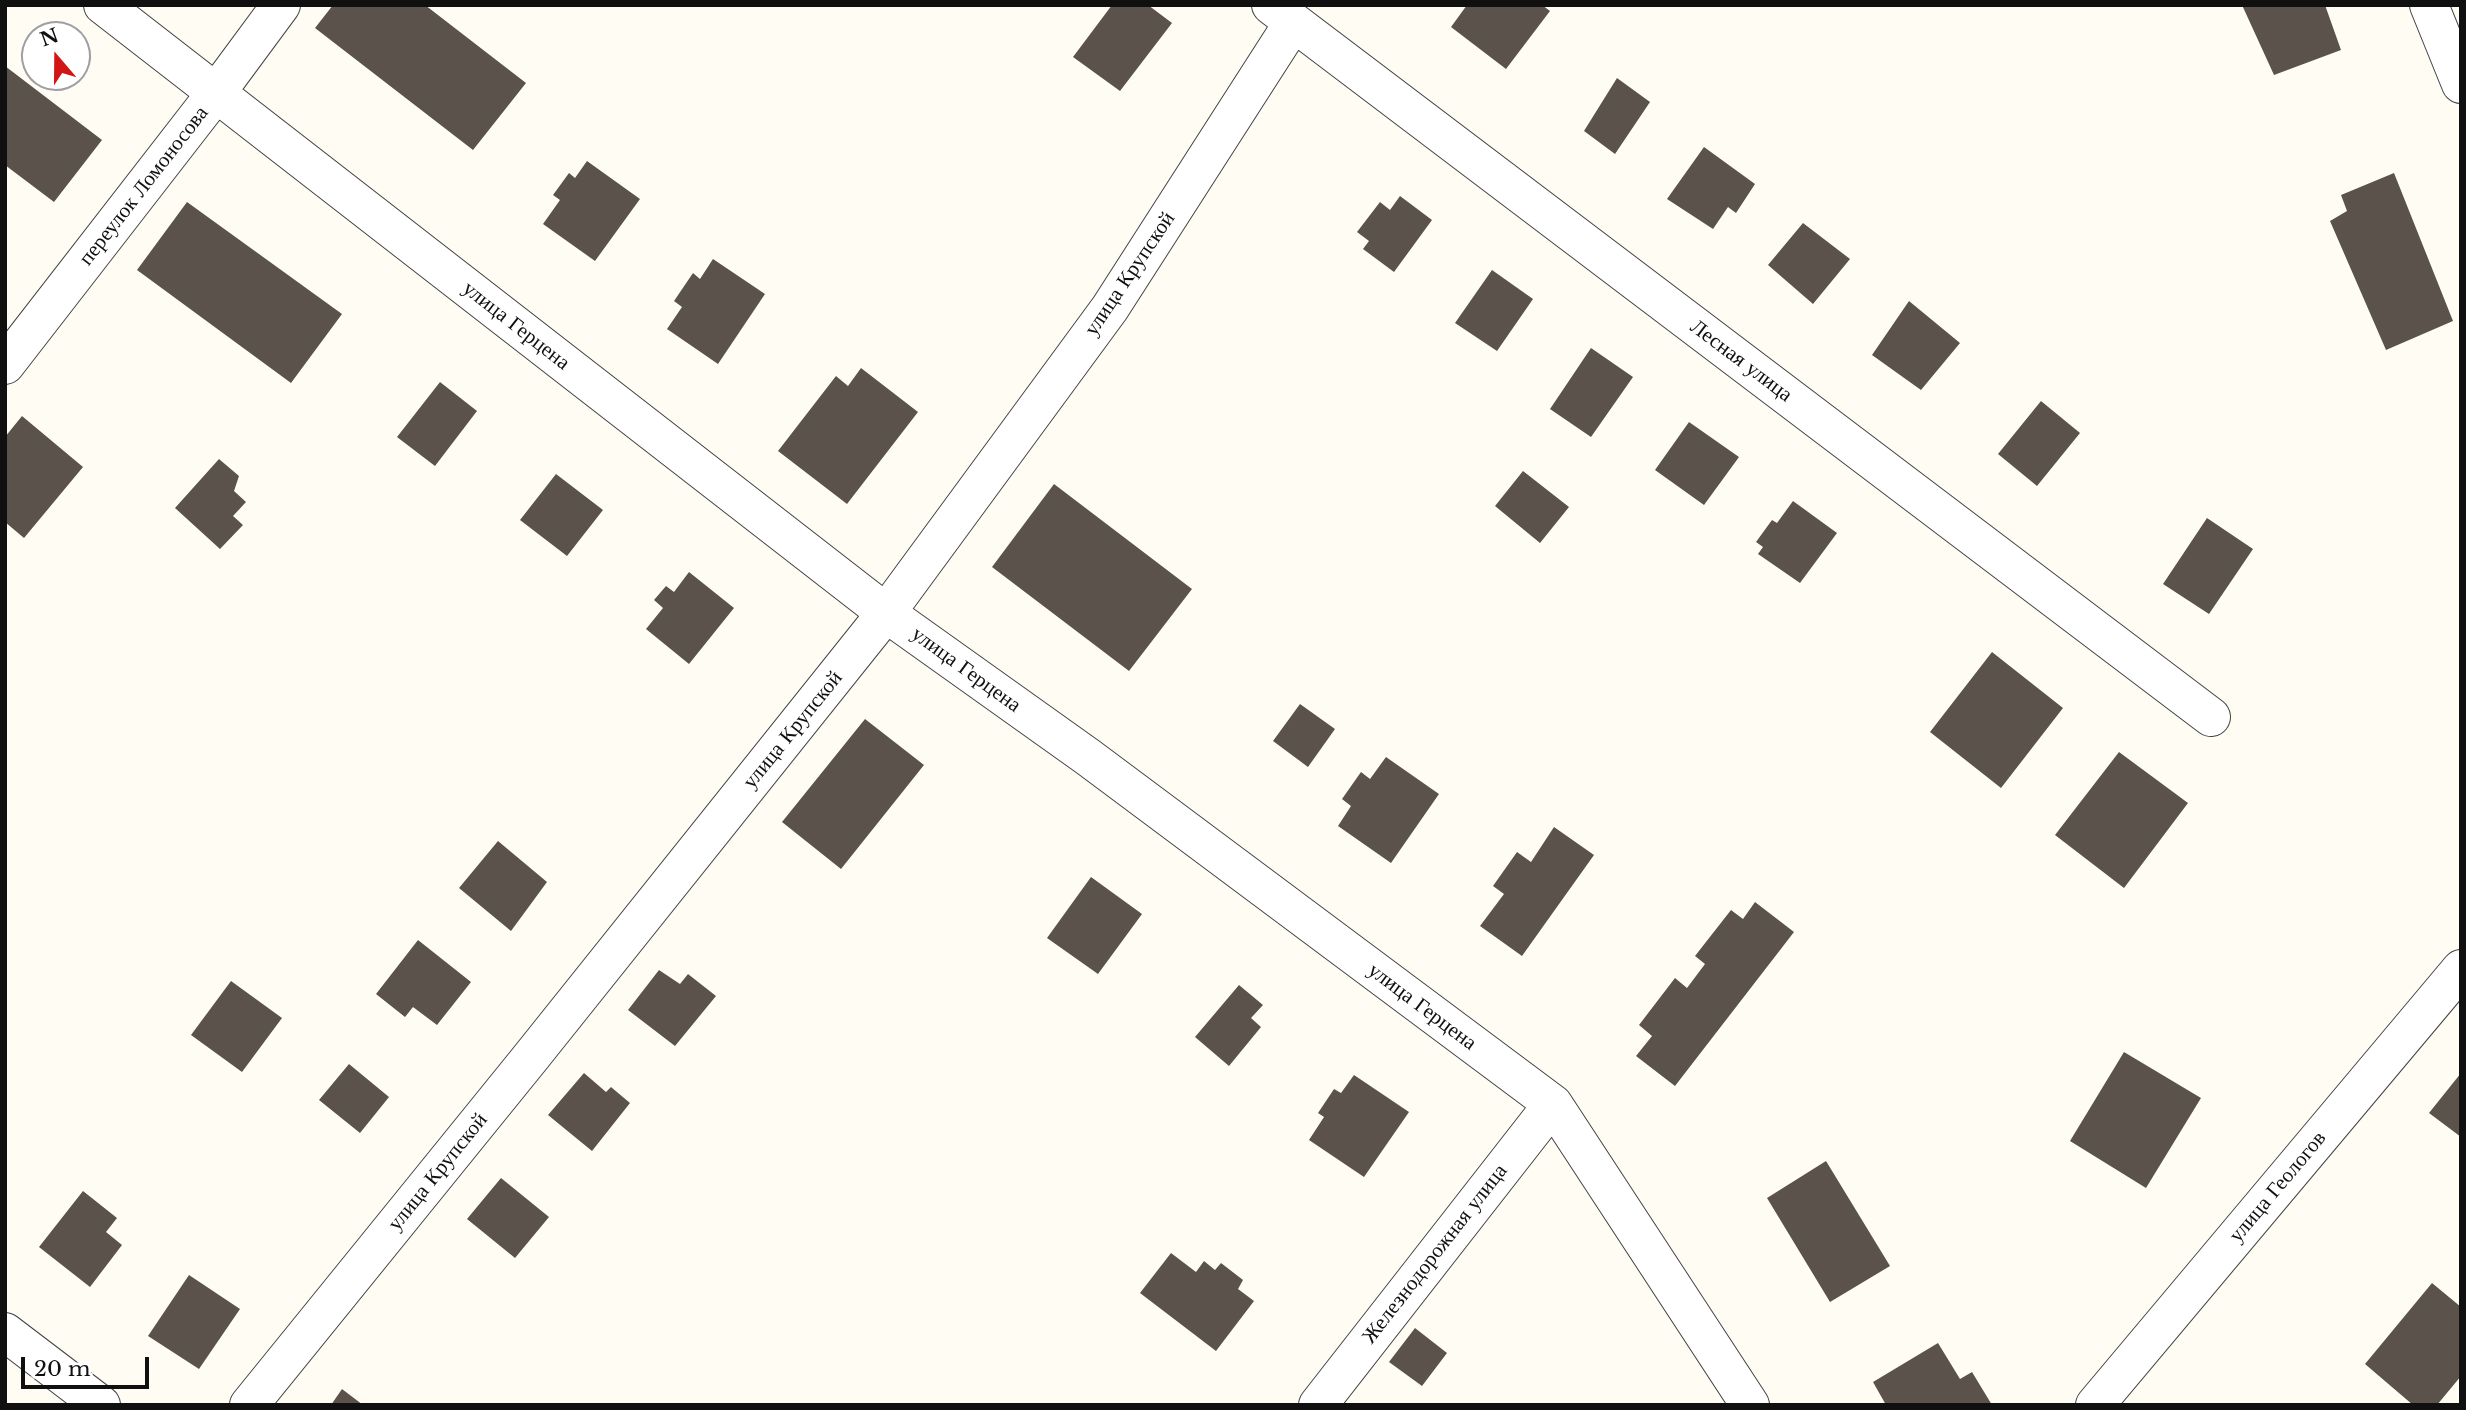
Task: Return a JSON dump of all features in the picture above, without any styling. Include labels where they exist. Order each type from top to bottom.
[{"type":"street","name":"улица Герцена","points":[[103,5],[886,613],[1099,766],[1553,1104],[1750,1405]]},
{"type":"street","name":"переулок Ломоносова","points":[[5,365],[281,5]]},
{"type":"street","points":[[2429,5],[2461,84]]},
{"type":"street","name":"улица Крупской","points":[[249,1405],[886,613],[1110,308],[1282,14]]},
{"type":"street","name":"Лесная улица","points":[[1282,14],[2211,717]]},
{"type":"street","name":"улица Геологов","points":[[2095,1405],[2461,969]]},
{"type":"street","name":"Железнодорожная улица","points":[[1318,1405],[1553,1104]]},
{"type":"street","points":[[5,1332],[101,1405]]},
{"type":"building","points":[[333,5],[425,5],[526,83],[473,150],[315,28]]},
{"type":"building","points":[[1112,5],[1148,5],[1172,23],[1120,91],[1073,57]]},
{"type":"building","points":[[1467,5],[1542,5],[1550,11],[1506,69],[1451,27]]},
{"type":"building","points":[[2242,5],[2325,5],[2341,50],[2274,75]]},
{"type":"building","points":[[5,66],[21,78],[21,91],[38,91],[102,140],[54,202],[5,165]]},
{"type":"building","points":[[1617,78],[1650,102],[1615,154],[1584,131]]},
{"type":"building","points":[[1704,147],[1755,184],[1736,213],[1728,207],[1713,229],[1667,199]]},
{"type":"building","points":[[587,161],[640,199],[595,261],[543,224],[560,200],[553,195],[569,173],[575,178]]},
{"type":"building","points":[[2394,173],[2453,321],[2386,350],[2330,221],[2347,211],[2341,195]]},
{"type":"building","points":[[1400,196],[1432,220],[1394,272],[1363,249],[1369,241],[1357,232],[1380,202],[1390,210]]},
{"type":"building","points":[[187,202],[342,314],[291,383],[137,270]]},
{"type":"building","points":[[1803,223],[1850,259],[1813,304],[1768,265]]},
{"type":"building","points":[[713,259],[765,294],[718,364],[667,329],[682,307],[674,301],[693,273],[700,279]]},
{"type":"building","points":[[1492,270],[1533,299],[1497,351],[1455,323]]},
{"type":"building","points":[[1909,301],[1960,343],[1921,390],[1872,355]]},
{"type":"building","points":[[1591,348],[1633,377],[1591,437],[1550,409]]},
{"type":"building","points":[[861,368],[918,412],[847,504],[778,451],[836,376],[848,386]]},
{"type":"building","points":[[440,382],[477,411],[435,466],[397,437]]},
{"type":"building","points":[[2041,401],[2080,433],[2037,486],[1998,454]]},
{"type":"building","points":[[22,416],[83,467],[24,538],[5,522],[5,437]]},
{"type":"building","points":[[1689,422],[1739,457],[1704,505],[1655,470]]},
{"type":"building","points":[[219,459],[239,476],[234,491],[246,502],[233,516],[243,525],[220,549],[175,508]]},
{"type":"building","points":[[1523,471],[1569,507],[1540,543],[1495,506]]},
{"type":"building","points":[[556,474],[603,510],[567,556],[520,520]]},
{"type":"building","points":[[1054,484],[1192,589],[1129,671],[992,567]]},
{"type":"building","points":[[1793,501],[1837,533],[1800,583],[1758,554],[1763,547],[1756,542],[1772,520],[1777,523]]},
{"type":"building","points":[[2207,518],[2253,549],[2209,614],[2163,584]]},
{"type":"building","points":[[689,572],[734,608],[689,664],[646,629],[663,608],[654,600],[666,586],[674,592]]},
{"type":"building","points":[[1992,652],[2063,708],[2001,788],[1930,732]]},
{"type":"building","points":[[1300,704],[1335,729],[1308,767],[1273,741]]},
{"type":"building","points":[[865,719],[924,765],[841,869],[782,822]]},
{"type":"building","points":[[2119,752],[2188,803],[2124,888],[2055,835]]},
{"type":"building","points":[[1386,757],[1439,794],[1391,863],[1338,826],[1351,806],[1342,799],[1361,772],[1370,779]]},
{"type":"building","points":[[1554,827],[1594,855],[1522,956],[1480,926],[1504,894],[1493,886],[1517,852],[1531,862]]},
{"type":"building","points":[[498,841],[547,882],[511,931],[459,888]]},
{"type":"building","points":[[1091,877],[1142,914],[1098,974],[1047,938]]},
{"type":"building","points":[[1755,902],[1794,932],[1675,1086],[1636,1056],[1652,1036],[1639,1025],[1675,978],[1687,988],[1705,964],[1695,956],[1731,910],[1743,919]]},
{"type":"building","points":[[418,940],[471,982],[437,1025],[413,1007],[405,1017],[376,994]]},
{"type":"building","points":[[659,970],[680,984],[688,974],[716,996],[675,1046],[628,1010]]},
{"type":"building","points":[[231,981],[282,1018],[242,1072],[191,1035]]},
{"type":"building","points":[[1239,985],[1263,1005],[1251,1018],[1261,1027],[1229,1066],[1195,1037]]},
{"type":"building","points":[[2124,1052],[2201,1098],[2146,1188],[2070,1141]]},
{"type":"building","points":[[349,1064],[389,1097],[360,1133],[319,1100]]},
{"type":"building","points":[[584,1073],[606,1092],[611,1087],[630,1103],[592,1151],[548,1115]]},
{"type":"building","points":[[2461,1073],[2461,1137],[2429,1113]]},
{"type":"building","points":[[1354,1075],[1409,1112],[1364,1177],[1309,1140],[1324,1117],[1318,1113],[1334,1089],[1341,1093]]},
{"type":"building","points":[[1826,1161],[1890,1266],[1830,1302],[1767,1198]]},
{"type":"building","points":[[501,1178],[549,1217],[515,1258],[467,1219]]},
{"type":"building","points":[[83,1191],[117,1218],[106,1232],[122,1245],[90,1287],[39,1247]]},
{"type":"building","points":[[1171,1253],[1196,1272],[1204,1261],[1215,1270],[1221,1263],[1243,1280],[1238,1289],[1254,1301],[1216,1351],[1140,1293]]},
{"type":"building","points":[[189,1275],[240,1309],[199,1369],[148,1336]]},
{"type":"building","points":[[2432,1283],[2461,1307],[2461,1376],[2437,1405],[2413,1405],[2365,1364]]},
{"type":"building","points":[[1415,1328],[1447,1353],[1422,1386],[1389,1362]]},
{"type":"building","points":[[1938,1343],[1960,1379],[1972,1372],[1992,1405],[1886,1405],[1873,1382]]},
{"type":"building","points":[[342,1389],[363,1405],[331,1405]]}]
